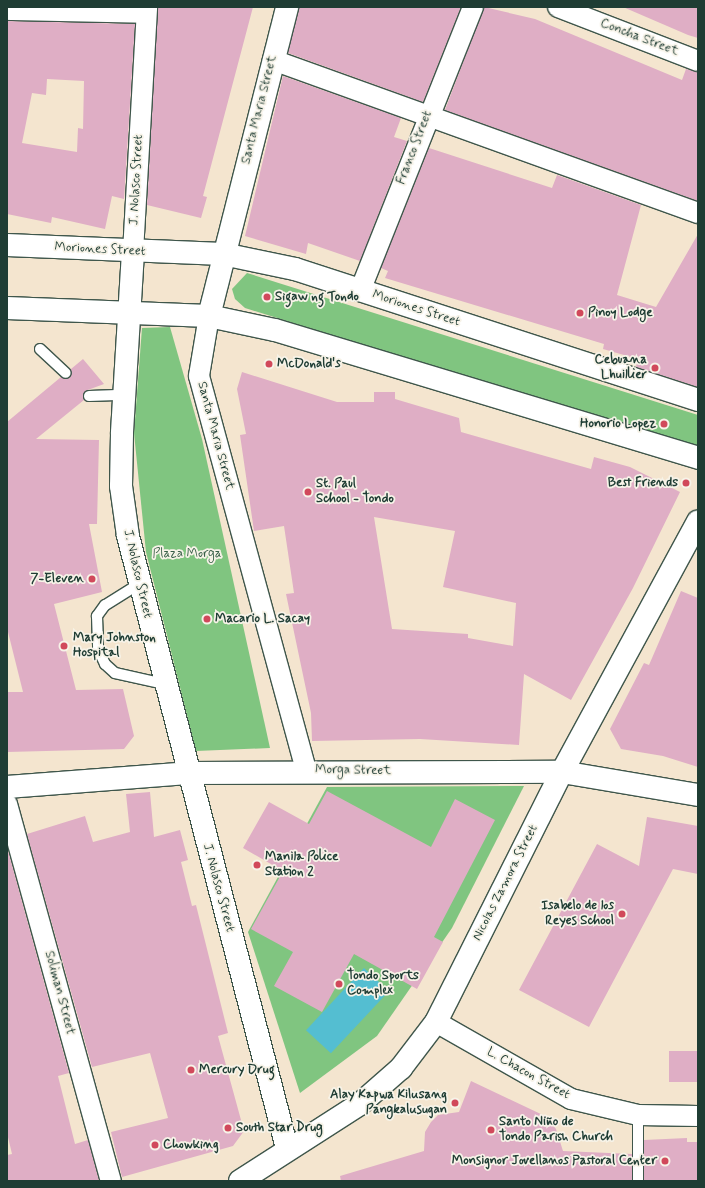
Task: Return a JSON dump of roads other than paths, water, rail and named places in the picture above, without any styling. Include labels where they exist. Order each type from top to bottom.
[{"type":"street","name":"Santa Maria Street","points":[[287,7],[223,254],[209,316],[199,376],[306,770]]},
{"type":"street","name":"Franco Street","points":[[360,290],[426,117],[473,7]]},
{"type":"street","name":"Concha Street","points":[[558,7],[698,61]]},
{"type":"street","points":[[7,12],[147,11]]},
{"type":"street","name":"J. Nolasco Street","points":[[147,11],[124,395],[121,486],[139,584],[164,684],[287,1148]]},
{"type":"street","points":[[274,60],[426,117],[698,213]]},
{"type":"street","name":"Moriones Street","points":[[7,245],[133,252],[223,254],[295,268],[698,400]]},
{"type":"street","points":[[7,308],[129,311],[209,316],[274,330],[698,458]]},
{"type":"street","name":"Nicolas Zamora Street","points":[[240,1181],[287,1148],[360,1104],[401,1068],[436,1022],[562,772],[698,521]]},
{"type":"street","name":"Morga Street","points":[[7,787],[187,773],[306,770],[562,772],[698,796]]},
{"type":"street","name":"Soliman Street","points":[[7,804],[111,1181]]},
{"type":"street","name":"L. Chacon Street","points":[[436,1022],[571,1099],[638,1115],[698,1116]]},
{"type":"lane","points":[[40,349],[66,373]]},
{"type":"lane","points":[[89,396],[124,395]]},
{"type":"lane","points":[[139,584],[105,605],[96,616],[98,649],[105,664],[115,673],[164,684]]},
{"type":"lane","points":[[638,1115],[638,1181]]},
{"type":"water","points":[[364,968],[389,991],[331,1053],[306,1030]]},
{"type":"place","name":"Sigaw ng Tondo","points":[[267,297]]},
{"type":"place","name":"Pinoy Lodge","points":[[580,313]]},
{"type":"place","name":"McDonald's","points":[[269,364]]},
{"type":"place","name":"Cebuana Lhuillier","points":[[655,368]]},
{"type":"place","name":"Honorio Lopez","points":[[664,424]]},
{"type":"place","name":"Best Friends","points":[[686,483]]},
{"type":"place","name":"St. Paul School - Tondo","points":[[308,492]]},
{"type":"place","name":"7-Eleven","points":[[92,579]]},
{"type":"place","name":"Macario L. Sacay","points":[[207,619]]},
{"type":"place","name":"Mary Johnston Hospital","points":[[64,646]]},
{"type":"place","name":"Manila Police Station 2","points":[[257,865]]},
{"type":"place","name":"Isabelo de los Reyes School","points":[[622,914]]},
{"type":"place","name":"Tondo Sports Complex","points":[[339,984]]},
{"type":"place","name":"Mercury Drug","points":[[191,1070]]},
{"type":"place","name":"Alay Kapwa Kilusang Pangkalusugan","points":[[455,1103]]},
{"type":"place","name":"South Star Drug","points":[[228,1128]]},
{"type":"place","name":"Santo Niño de Tondo Parish Church","points":[[491,1130]]},
{"type":"place","name":"Chowking","points":[[155,1145]]},
{"type":"place","name":"Monsignor Jovellanos Pastoral Center","points":[[665,1161]]},
{"type":"park label","name":"Plaza Morga","points":[[187,554]]}]
